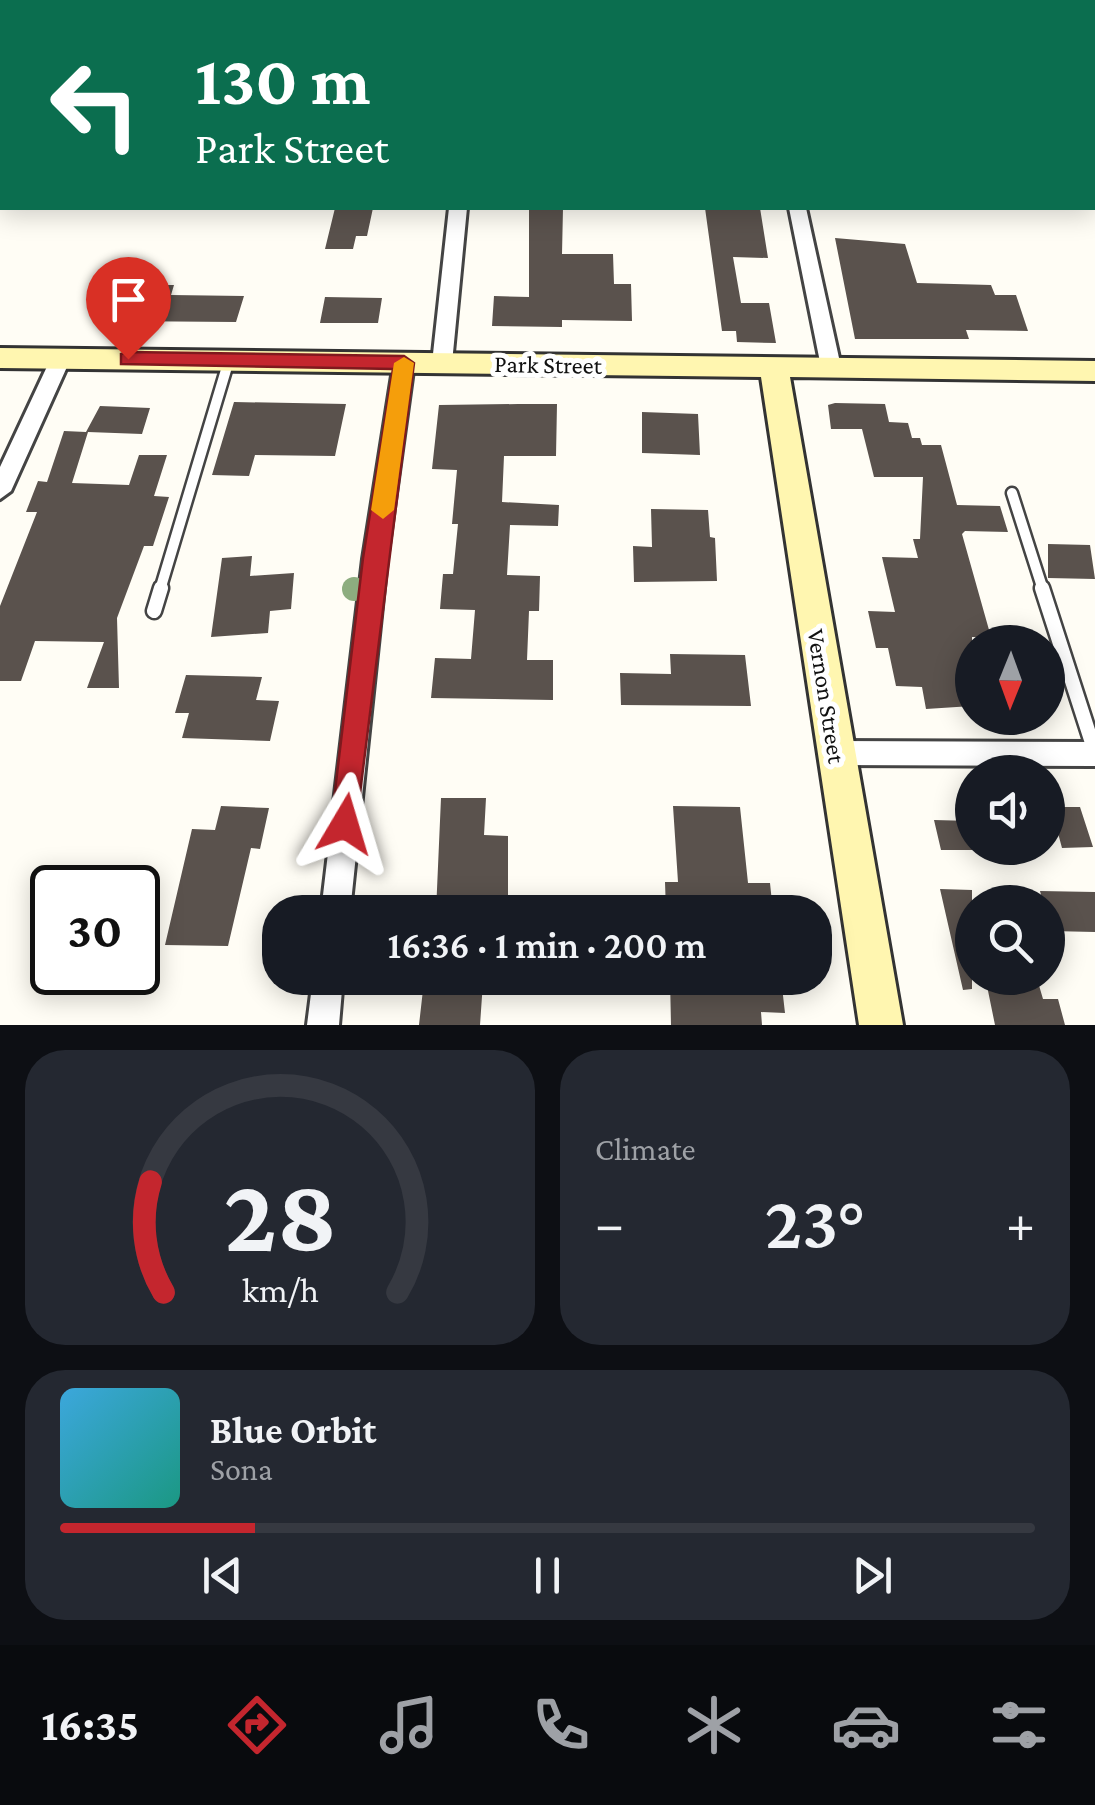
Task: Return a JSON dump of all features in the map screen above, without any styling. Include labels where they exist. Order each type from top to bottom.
[{"type":"street","points":[[442,363],[458,210]]},
{"type":"street","points":[[796,210],[831,368]]},
{"type":"street","name":"Park Street","points":[[0,358],[1095,371]]},
{"type":"street","points":[[0,491],[61,358]]},
{"type":"street","points":[[337,895],[375,558],[404,363]]},
{"type":"street","name":"Vernon Street","points":[[774,367],[881,1025]]},
{"type":"street","points":[[836,752],[1095,753]]},
{"type":"street","points":[[322,1025],[326,995]]},
{"type":"lane","points":[[1095,1],[1095,10]]},
{"type":"lane","points":[[154,611],[228,360]]},
{"type":"lane","points":[[1012,493],[1095,753]]},
{"type":"building","points":[[335,210],[373,210],[367,236],[356,236],[353,249],[325,249]]},
{"type":"building","points":[[529,210],[563,210],[562,254],[613,254],[614,284],[631,284],[632,321],[562,320],[562,327],[492,326],[494,296],[529,297]]},
{"type":"building","points":[[705,210],[760,210],[768,258],[733,257],[741,303],[769,303],[776,343],[737,342],[736,331],[722,331]]},
{"type":"building","points":[[835,238],[905,244],[917,283],[991,285],[995,295],[1016,295],[1028,331],[966,330],[969,339],[855,339]]},
{"type":"building","points":[[129,285],[174,285],[171,295],[244,296],[236,322],[114,321]]},
{"type":"building","points":[[325,297],[382,298],[378,323],[320,323]]},
{"type":"building","points":[[234,402],[346,404],[335,456],[255,455],[249,476],[212,475]]},
{"type":"building","points":[[557,404],[556,456],[504,456],[502,502],[559,505],[558,526],[510,525],[507,575],[540,576],[539,611],[529,611],[527,660],[553,660],[553,700],[431,698],[435,658],[471,659],[475,610],[440,609],[443,574],[453,574],[458,524],[452,524],[457,470],[432,469],[439,405]]},
{"type":"building","points":[[885,404],[889,422],[908,423],[912,438],[920,438],[922,445],[941,445],[957,505],[1000,506],[1008,532],[962,534],[988,625],[955,625],[955,707],[926,709],[922,687],[896,686],[888,648],[876,648],[868,611],[895,612],[882,557],[918,558],[913,539],[920,539],[923,477],[874,477],[862,429],[831,429],[828,405]]},
{"type":"building","points":[[100,406],[150,408],[142,434],[88,432],[72,483],[129,485],[139,455],[167,455],[154,496],[169,497],[153,546],[144,546],[117,618],[119,688],[87,688],[104,642],[35,641],[21,681],[0,681],[0,606],[37,512],[26,512],[38,481],[47,482],[64,431],[86,432]]},
{"type":"building","points":[[642,412],[698,414],[700,455],[642,453]]},
{"type":"building","points":[[651,509],[708,510],[710,537],[715,538],[717,581],[634,582],[633,546],[652,547]]},
{"type":"building","points":[[1048,544],[1090,545],[1095,579],[1048,578]]},
{"type":"building","points":[[252,556],[250,576],[294,573],[291,609],[270,611],[268,633],[211,637],[222,558]]},
{"type":"building","points":[[670,654],[745,655],[751,706],[621,705],[620,673],[671,674]]},
{"type":"building","points":[[186,675],[262,677],[256,700],[279,701],[270,741],[182,738],[189,713],[175,713]]},
{"type":"building","points":[[441,798],[486,798],[484,835],[508,836],[508,895],[437,895]]},
{"type":"building","points":[[221,806],[269,808],[260,849],[251,848],[228,946],[165,945],[192,829],[215,830]]},
{"type":"building","points":[[673,806],[740,807],[748,883],[770,883],[771,895],[665,895],[665,882],[678,882]]},
{"type":"building","points":[[1065,807],[1080,807],[1093,847],[1065,848]]},
{"type":"building","points":[[934,820],[955,821],[955,850],[941,850]]},
{"type":"building","points":[[940,889],[955,889],[955,955]]},
{"type":"building","points":[[1065,891],[1095,892],[1095,932],[1065,931]]},
{"type":"building","points":[[422,995],[482,995],[480,1025],[419,1025]]},
{"type":"building","points":[[670,995],[783,995],[785,1013],[761,1012],[762,1025],[671,1025]]},
{"type":"building","points":[[989,995],[1042,995],[1043,999],[1058,999],[1065,1025],[995,1025]]},
{"type":"slow traffic","points":[[383,510],[404,363]]},
{"type":"route","points":[[128,359],[404,363],[375,558],[345,824]]}]
